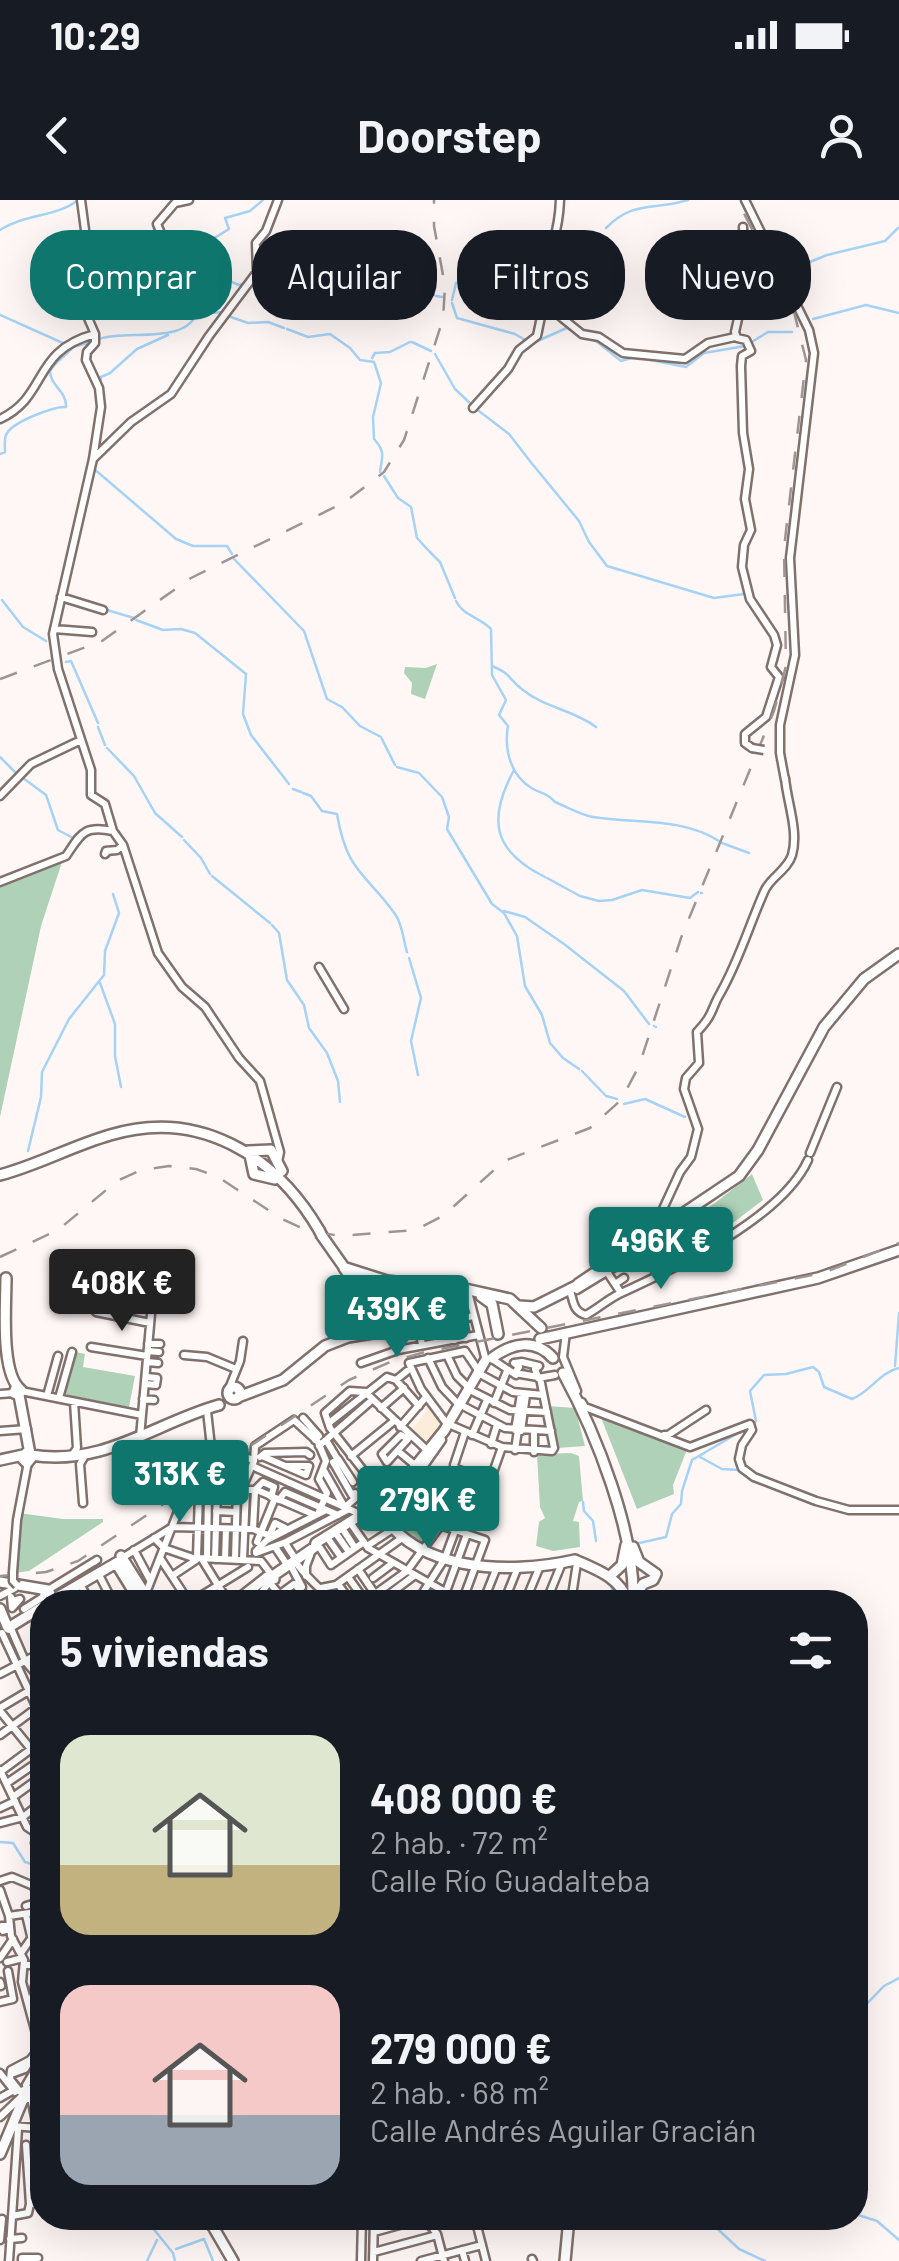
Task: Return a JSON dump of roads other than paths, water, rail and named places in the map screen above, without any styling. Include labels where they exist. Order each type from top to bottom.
[{"type":"main road","points":[[519,1306],[538,1306],[573,1289],[730,1184],[750,1164],[815,1040],[875,969],[899,955]]},
{"type":"main road","points":[[0,1175],[33,1167],[110,1135],[147,1128],[207,1134],[264,1163],[291,1188],[344,1268],[366,1282],[385,1292],[451,1292],[510,1298],[548,1335]]},
{"type":"main road","points":[[245,1151],[274,1152],[278,1173],[257,1176],[251,1156],[245,1151]]},
{"type":"main road","points":[[264,1151],[264,1163]]},
{"type":"main road","points":[[252,1168],[256,1163],[264,1163]]},
{"type":"main road","points":[[573,1289],[626,1248],[642,1244]]},
{"type":"main road","points":[[615,1263],[626,1248]]},
{"type":"main road","points":[[488,1358],[510,1346],[548,1335],[773,1288],[858,1265],[899,1249]]},
{"type":"main road","points":[[3,1278],[5,1374],[18,1392],[28,1429],[27,1458]]},
{"type":"main road","points":[[0,1460],[78,1454],[140,1438],[207,1412],[235,1391],[283,1380],[325,1346],[348,1337],[391,1330],[385,1292]]},
{"type":"main road","points":[[328,1540],[383,1502],[420,1469],[453,1429],[488,1358],[498,1349],[494,1311],[484,1297],[451,1292]]},
{"type":"main road","points":[[494,1311],[504,1298]]},
{"type":"main road","points":[[538,1306],[534,1313],[548,1335],[552,1356],[645,1575],[638,1590]]},
{"type":"main road","points":[[548,1335],[543,1348],[552,1356]]},
{"type":"main road","points":[[499,1337],[510,1346]]},
{"type":"main road","points":[[249,1590],[383,1502],[421,1471],[429,1451],[453,1429]]},
{"type":"main road","points":[[604,1471],[626,1545],[617,1575]]},
{"type":"main road","points":[[610,1486],[631,1556],[632,1590]]},
{"type":"main road","points":[[383,1502],[402,1538],[421,1552],[498,1566],[579,1562],[617,1575],[624,1590]]},
{"type":"main road","points":[[71,1590],[96,1568],[118,1561]]},
{"type":"main road","points":[[118,1561],[134,1590]]},
{"type":"main road","points":[[118,1561],[135,1590]]},
{"type":"main road","points":[[13,1583],[46,1589]]},
{"type":"main road","points":[[0,1610],[3,1631]]},
{"type":"main road","points":[[3,1631],[30,1610]]},
{"type":"main road","points":[[0,2150],[16,2127],[25,2093]]},
{"type":"main road","points":[[215,2230],[234,2261]]},
{"type":"main road","points":[[565,2261],[568,2230]]},
{"type":"street","points":[[81,200],[85,230],[77,293],[95,338],[86,355],[102,398],[54,642],[93,778],[92,798],[104,804],[123,844],[158,953],[182,987],[205,1007],[239,1058],[260,1081],[280,1152],[278,1173]]},
{"type":"street","points":[[160,230],[157,224],[172,205],[189,200]]},
{"type":"street","points":[[93,459],[136,418],[171,394],[257,272],[256,243],[266,231],[278,200]]},
{"type":"street","points":[[556,230],[560,200]]},
{"type":"street","points":[[626,1248],[636,1229],[662,1211],[691,1158],[698,1129],[684,1089],[686,1078],[700,1064],[698,1032],[714,1013],[765,888],[792,856],[794,833],[777,752],[795,662],[790,558],[814,354],[806,324],[746,200]]},
{"type":"street","points":[[736,337],[744,297],[743,228]]},
{"type":"street","points":[[473,408],[508,369],[519,350],[537,336],[540,320]]},
{"type":"street","points":[[565,320],[582,334],[599,337],[624,354],[685,359],[708,344],[736,337],[746,340],[751,350],[742,356],[741,366],[743,433],[749,469],[745,499],[751,530],[744,544],[742,567],[750,599],[774,635],[771,668],[779,677],[766,718],[744,736],[745,743],[752,748],[777,752]]},
{"type":"street","points":[[0,419],[22,406],[52,357],[72,341],[95,338]]},
{"type":"street","points":[[61,597],[103,610]]},
{"type":"street","points":[[54,629],[92,632]]},
{"type":"street","points":[[0,796],[32,764],[81,740]]},
{"type":"street","points":[[0,882],[66,856],[85,831],[114,831]]},
{"type":"street","points":[[108,851],[123,844]]},
{"type":"street","points":[[319,967],[344,1009]]},
{"type":"street","points":[[643,1264],[636,1254],[573,1289],[571,1300],[579,1313],[586,1315],[621,1293],[706,1252],[750,1222],[791,1184],[809,1156],[838,1086]]},
{"type":"street","points":[[607,1272],[621,1293]]},
{"type":"street","points":[[615,1284],[624,1278]]},
{"type":"street","points":[[363,1312],[385,1292],[404,1306],[408,1331]]},
{"type":"street","points":[[404,1306],[451,1292],[469,1296],[488,1358],[512,1370],[515,1372],[538,1377],[535,1369],[539,1366],[514,1363],[519,1367],[512,1370],[480,1417],[453,1429],[421,1471]]},
{"type":"street","points":[[451,1292],[463,1318],[466,1338]]},
{"type":"street","points":[[451,1292],[455,1340]]},
{"type":"street","points":[[415,1304],[422,1346]]},
{"type":"street","points":[[96,1312],[151,1319],[140,1438]]},
{"type":"street","points":[[398,1350],[391,1330],[408,1331],[419,1325],[474,1316]]},
{"type":"street","points":[[361,1364],[398,1350],[478,1335]]},
{"type":"street","points":[[548,1335],[585,1408],[695,1447],[746,1424],[752,1427],[739,1459],[742,1468],[754,1477],[849,1510],[899,1510]]},
{"type":"street","points":[[235,1391],[242,1341]]},
{"type":"street","points":[[91,1347],[148,1353],[160,1348]]},
{"type":"street","points":[[396,1380],[408,1367],[428,1358],[465,1351],[481,1374],[500,1387],[544,1395]]},
{"type":"street","points":[[59,1398],[72,1352]]},
{"type":"street","points":[[148,1353],[158,1363]]},
{"type":"street","points":[[447,1354],[457,1376],[490,1402],[521,1412],[547,1412]]},
{"type":"street","points":[[184,1355],[207,1357],[236,1368]]},
{"type":"street","points":[[47,1396],[58,1356]]},
{"type":"street","points":[[428,1358],[439,1382],[461,1406],[497,1425],[551,1431]]},
{"type":"street","points":[[408,1367],[453,1429],[454,1465],[490,1481],[502,1447]]},
{"type":"street","points":[[512,1370],[525,1378],[560,1373]]},
{"type":"street","points":[[383,1502],[334,1433],[325,1413],[350,1392],[365,1392],[384,1378],[396,1380],[419,1406]]},
{"type":"street","points":[[515,1450],[525,1378]]},
{"type":"street","points":[[453,1429],[515,1450],[554,1450],[540,1378]]},
{"type":"street","points":[[380,1408],[404,1388]]},
{"type":"street","points":[[365,1392],[429,1451]]},
{"type":"street","points":[[0,1394],[47,1396],[142,1414]]},
{"type":"street","points":[[323,1468],[351,1455],[397,1424],[426,1396]]},
{"type":"street","points":[[144,1399],[154,1400]]},
{"type":"street","points":[[317,1443],[326,1440],[372,1400]]},
{"type":"street","points":[[74,1401],[83,1503]]},
{"type":"street","points":[[663,1435],[668,1436],[706,1410]]},
{"type":"street","points":[[207,1412],[212,1528]]},
{"type":"street","points":[[211,1590],[273,1537],[320,1511],[325,1498],[327,1492],[319,1479],[326,1461],[317,1443],[319,1436],[300,1421],[294,1420],[256,1446],[254,1463]]},
{"type":"street","points":[[491,1444],[497,1425]]},
{"type":"street","points":[[0,1431],[28,1429]]},
{"type":"street","points":[[534,1432],[534,1452]]},
{"type":"street","points":[[408,1439],[389,1462],[382,1459],[399,1434],[408,1439],[424,1453],[429,1451]]},
{"type":"street","points":[[326,1440],[353,1482]]},
{"type":"street","points":[[254,1463],[286,1466],[306,1476],[310,1455],[304,1444]]},
{"type":"street","points":[[398,1451],[421,1471],[464,1487]]},
{"type":"street","points":[[248,1530],[236,1512],[238,1488],[254,1463],[265,1453],[310,1455]]},
{"type":"street","points":[[146,1590],[177,1514],[230,1462],[242,1456],[361,1514]]},
{"type":"street","points":[[27,1458],[10,1546],[14,1555],[13,1583],[26,1612],[30,1608]]},
{"type":"street","points":[[156,1536],[165,1546],[201,1559],[253,1557],[338,1515],[358,1496],[352,1496],[338,1461]]},
{"type":"street","points":[[323,1468],[346,1506]]},
{"type":"street","points":[[388,1590],[411,1573],[464,1487],[468,1474]]},
{"type":"street","points":[[328,1540],[331,1565],[435,1492],[440,1479]]},
{"type":"street","points":[[225,1480],[238,1488],[253,1557],[277,1590]]},
{"type":"street","points":[[208,1487],[255,1490],[300,1508],[338,1515]]},
{"type":"street","points":[[201,1559],[216,1511],[208,1487]]},
{"type":"street","points":[[208,1487],[198,1528],[201,1559],[222,1590]]},
{"type":"street","points":[[253,1557],[248,1530],[255,1490]]},
{"type":"street","points":[[275,1498],[285,1492],[320,1511]]},
{"type":"street","points":[[435,1492],[454,1501]]},
{"type":"street","points":[[274,1521],[275,1498]]},
{"type":"street","points":[[304,1521],[292,1516],[306,1500]]},
{"type":"street","points":[[216,1511],[236,1512]]},
{"type":"street","points":[[248,1530],[274,1521],[291,1528],[296,1538]]},
{"type":"street","points":[[440,1525],[485,1540],[467,1590]]},
{"type":"street","points":[[118,1561],[172,1527],[248,1530],[273,1537]]},
{"type":"street","points":[[225,1559],[226,1529]]},
{"type":"street","points":[[426,1590],[445,1558],[455,1530]]},
{"type":"street","points":[[447,1590],[467,1534]]},
{"type":"street","points":[[275,1547],[321,1588],[338,1584],[402,1538]]},
{"type":"street","points":[[328,1540],[366,1544],[441,1590]]},
{"type":"street","points":[[328,1540],[352,1550]]},
{"type":"street","points":[[328,1540],[341,1558]]},
{"type":"street","points":[[306,1577],[306,1566],[328,1540]]},
{"type":"street","points":[[285,1543],[302,1590]]},
{"type":"street","points":[[134,1550],[151,1581]]},
{"type":"street","points":[[172,1576],[201,1559],[253,1557]]},
{"type":"street","points":[[160,1558],[182,1590]]},
{"type":"street","points":[[573,1590],[579,1562]]},
{"type":"street","points":[[372,1578],[393,1563]]},
{"type":"street","points":[[551,1590],[562,1563]]},
{"type":"street","points":[[488,1590],[498,1566]]},
{"type":"street","points":[[530,1590],[540,1566]]},
{"type":"street","points":[[509,1590],[518,1567]]},
{"type":"street","points":[[46,1589],[96,1568],[107,1590]]},
{"type":"street","points":[[358,1569],[372,1590]]},
{"type":"street","points":[[348,1577],[357,1590]]},
{"type":"street","points":[[262,1590],[270,1578]]},
{"type":"street","points":[[0,1596],[13,1583]]},
{"type":"street","points":[[80,1584],[83,1590]]},
{"type":"street","points":[[338,1584],[342,1590]]},
{"type":"street","points":[[3,1631],[20,1647],[30,1667]]},
{"type":"street","points":[[3,1631],[29,1691],[0,1709],[30,1748]]},
{"type":"street","points":[[10,1652],[20,1647]]},
{"type":"street","points":[[0,1674],[30,1658]]},
{"type":"street","points":[[0,1735],[30,1714]]},
{"type":"street","points":[[30,1751],[0,1770],[30,1829]]},
{"type":"street","points":[[7,1784],[30,1768]]},
{"type":"street","points":[[0,1808],[30,1786]]},
{"type":"street","points":[[0,1823],[30,1811]]},
{"type":"street","points":[[0,1881],[12,1877],[30,1885]]},
{"type":"street","points":[[0,1890],[9,1916],[4,1927],[30,1960]]},
{"type":"street","points":[[9,1916],[30,1907]]},
{"type":"street","points":[[25,1911],[30,1911]]},
{"type":"street","points":[[25,1911],[30,1932]]},
{"type":"street","points":[[0,1985],[13,1939]]},
{"type":"street","points":[[30,1944],[24,1956],[22,1978],[30,2012]]},
{"type":"street","points":[[6,1965],[24,1956]]},
{"type":"street","points":[[6,1965],[22,1978]]},
{"type":"street","points":[[0,2002],[13,1999],[6,1965]]},
{"type":"street","points":[[28,2009],[30,2000]]},
{"type":"street","points":[[14,2072],[25,2068],[30,2060]]},
{"type":"street","points":[[25,2093],[10,2078],[10,2070],[30,2060]]},
{"type":"street","points":[[0,2073],[25,2093]]},
{"type":"street","points":[[0,2098],[25,2093]]},
{"type":"street","points":[[25,2093],[0,2119],[30,2129]]},
{"type":"street","points":[[10,2261],[16,2127],[23,2101],[30,2098]]},
{"type":"street","points":[[16,2127],[30,2128]]},
{"type":"street","points":[[0,2240],[1,2220],[28,2213],[30,2204],[26,2144],[16,2127]]},
{"type":"street","points":[[0,2150],[30,2155]]},
{"type":"street","points":[[360,2261],[361,2230]]},
{"type":"street","points":[[381,2230],[374,2232],[374,2257],[435,2230],[443,2258]]},
{"type":"street","points":[[478,2230],[486,2261]]},
{"type":"street","points":[[10,2239],[22,2238]]},
{"type":"street","points":[[421,2261],[482,2245]]},
{"type":"street","points":[[462,2250],[465,2261]]},
{"type":"street","points":[[22,2256],[38,2258]]},
{"type":"waterway","points":[[0,230],[78,200]]},
{"type":"waterway","points":[[99,339],[170,332],[192,321],[199,305],[198,271],[208,242],[229,229],[225,218],[250,211],[263,200]]},
{"type":"waterway","points":[[606,228],[625,213],[688,200]]},
{"type":"waterway","points":[[811,261],[885,241],[898,228]]},
{"type":"waterway","points":[[232,282],[246,283]]},
{"type":"waterway","points":[[452,300],[457,283]]},
{"type":"waterway","points":[[437,296],[442,297]]},
{"type":"waterway","points":[[452,303],[457,318],[527,341]]},
{"type":"waterway","points":[[813,319],[866,305],[899,313]]},
{"type":"waterway","points":[[0,315],[65,344]]},
{"type":"waterway","points":[[232,317],[284,328]]},
{"type":"waterway","points":[[533,343],[569,327]]},
{"type":"waterway","points":[[287,329],[308,337],[330,334],[360,360],[374,362],[381,383],[373,417],[374,439],[382,455],[380,472]]},
{"type":"waterway","points":[[586,337],[621,361],[635,357],[686,367],[704,353],[745,346],[768,332],[792,332]]},
{"type":"waterway","points":[[100,383],[101,377],[137,349],[168,335]]},
{"type":"waterway","points":[[0,454],[5,452],[6,435],[16,425],[66,407],[50,371],[73,347],[91,342]]},
{"type":"waterway","points":[[372,358],[375,353],[390,352],[410,342]]},
{"type":"waterway","points":[[412,342],[431,351]]},
{"type":"waterway","points":[[435,354],[455,389],[472,405]]},
{"type":"waterway","points":[[475,408],[509,434],[533,465]]},
{"type":"waterway","points":[[534,466],[579,521],[607,566],[714,598],[744,594]]},
{"type":"waterway","points":[[93,468],[176,539],[193,546],[227,546],[232,554]]},
{"type":"waterway","points":[[384,476],[398,498],[411,507],[417,538],[428,550]]},
{"type":"waterway","points":[[429,551],[440,562],[455,598]]},
{"type":"waterway","points":[[234,559],[304,631],[327,699],[342,707],[360,726],[381,737]]},
{"type":"waterway","points":[[2,600],[23,627],[46,641]]},
{"type":"waterway","points":[[456,601],[491,629],[492,675],[506,700],[499,715],[508,726],[508,753],[514,769],[525,784],[554,801]]},
{"type":"waterway","points":[[107,610],[134,618]]},
{"type":"waterway","points":[[136,620],[163,630],[195,633],[246,674],[243,714],[251,735],[289,784]]},
{"type":"waterway","points":[[66,662],[71,661],[98,723]]},
{"type":"waterway","points":[[492,666],[532,696],[596,727]]},
{"type":"waterway","points":[[98,727],[105,745]]},
{"type":"waterway","points":[[382,739],[395,765]]},
{"type":"waterway","points":[[107,748],[134,776],[155,813],[182,837]]},
{"type":"waterway","points":[[0,757],[17,774]]},
{"type":"waterway","points":[[397,767],[419,773],[442,797],[449,817],[447,829],[492,904],[504,913],[517,936],[525,986],[542,1015],[550,1043],[579,1069]]},
{"type":"waterway","points":[[514,770],[500,804],[500,832],[514,856],[545,877]]},
{"type":"waterway","points":[[23,778],[46,795],[58,830],[73,838]]},
{"type":"waterway","points":[[293,789],[301,792]]},
{"type":"waterway","points":[[303,793],[311,796],[322,811],[337,814],[346,849],[358,870],[398,918],[407,952]]},
{"type":"waterway","points":[[555,802],[588,816],[674,825],[719,841]]},
{"type":"waterway","points":[[184,840],[210,874]]},
{"type":"waterway","points":[[722,843],[749,853]]},
{"type":"waterway","points":[[212,876],[270,923]]},
{"type":"waterway","points":[[547,878],[580,896],[599,901],[642,890],[690,898],[698,892]]},
{"type":"waterway","points":[[28,1151],[41,1097],[42,1072],[69,1019],[104,975],[105,951],[119,913],[113,894]]},
{"type":"waterway","points":[[504,911],[525,917],[564,944],[624,991],[649,1024]]},
{"type":"waterway","points":[[272,925],[279,933],[287,980],[304,1005],[309,1028],[327,1053],[338,1081],[340,1102]]},
{"type":"waterway","points":[[409,958],[421,998],[411,1041],[418,1075]]},
{"type":"waterway","points":[[100,983],[115,1024],[115,1056],[121,1087]]},
{"type":"waterway","points":[[582,1071],[606,1096],[617,1099]]},
{"type":"waterway","points":[[624,1104],[645,1099],[685,1117]]},
{"type":"waterway","points":[[895,1366],[899,1313]]},
{"type":"waterway","points":[[752,1426],[756,1421],[750,1391],[764,1375],[813,1367],[824,1387],[852,1399],[899,1368]]},
{"type":"waterway","points":[[635,1544],[666,1537],[672,1514],[681,1504],[692,1460],[745,1429]]},
{"type":"waterway","points":[[700,1457],[722,1469],[739,1470]]},
{"type":"waterway","points":[[583,1502],[584,1511],[593,1521],[596,1541]]},
{"type":"waterway","points":[[611,1585],[612,1590]]},
{"type":"waterway","points":[[0,1842],[13,1843],[30,1863]]},
{"type":"waterway","points":[[868,2003],[884,1986],[899,1978]]},
{"type":"waterway","points":[[868,2218],[899,2240]]},
{"type":"waterway","points":[[154,2230],[175,2261]]},
{"type":"waterway","points":[[719,2230],[739,2249],[765,2261]]},
{"type":"waterway","points":[[176,2249],[204,2239],[213,2261]]},
{"type":"waterway","points":[[147,2261],[157,2240]]},
{"type":"railway","points":[[0,679],[102,641],[191,578],[345,502],[384,472],[404,440],[443,319],[445,286],[434,226],[434,200]]},
{"type":"railway","points":[[0,1257],[58,1230],[117,1181],[141,1170],[169,1166],[218,1177],[304,1229],[339,1236],[415,1230],[443,1216],[504,1161],[590,1128],[621,1100],[639,1066],[681,938],[774,711],[786,666],[784,548],[806,360],[793,308],[737,200]]},
{"type":"railway","points":[[0,1576],[46,1572],[78,1561],[349,1380],[390,1362],[823,1273],[899,1243]]}]
